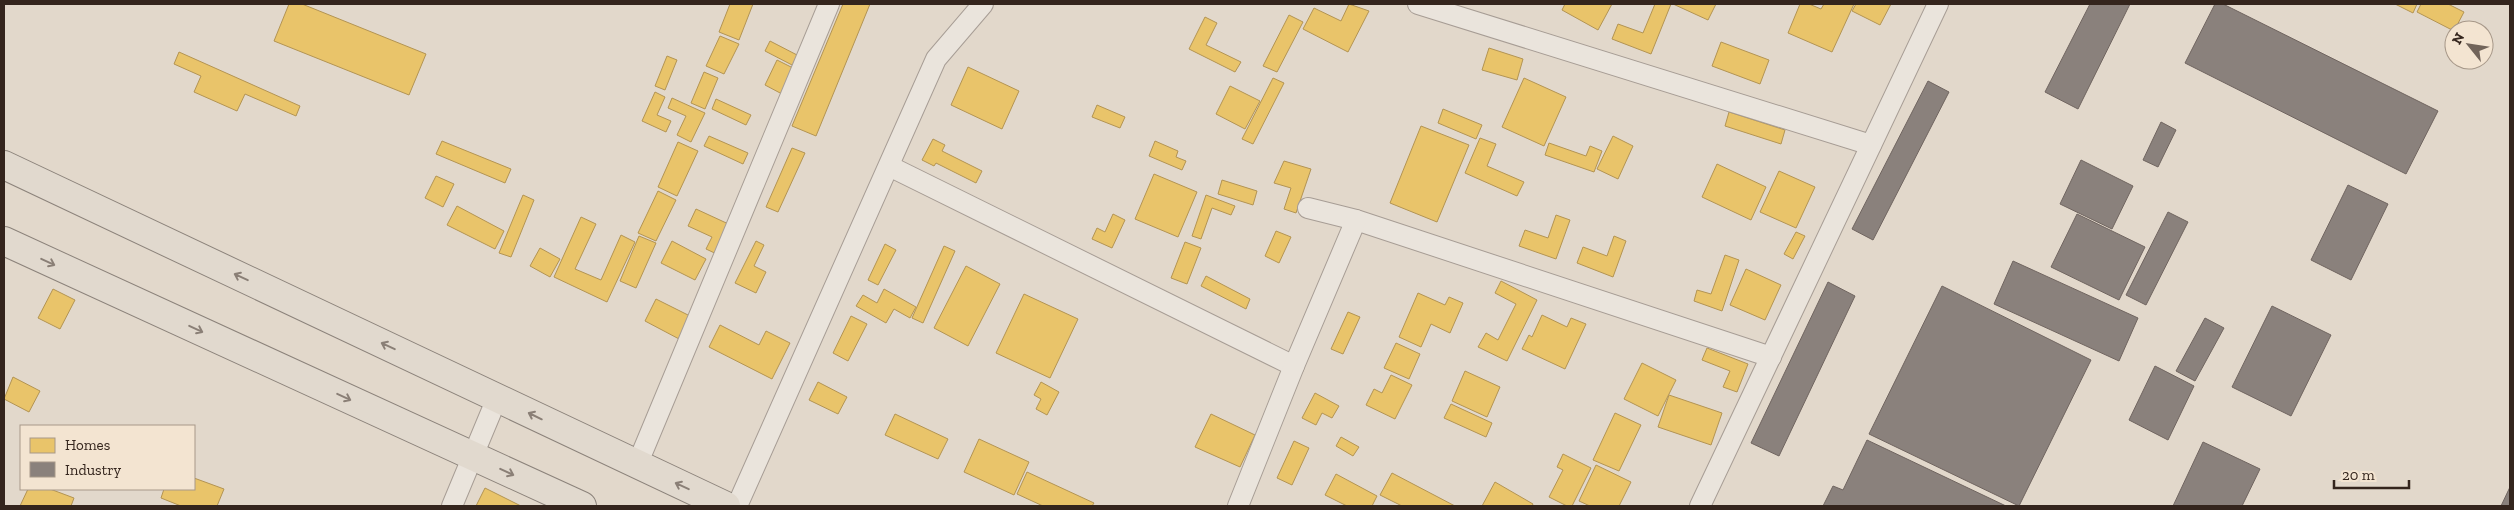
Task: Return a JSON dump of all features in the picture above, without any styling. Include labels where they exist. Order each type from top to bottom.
[{"type":"main road","points":[[4,165],[726,506]]},
{"type":"main road","points":[[4,241],[472,456],[574,505]]},
{"type":"street","points":[[637,465],[829,4]]},
{"type":"street","points":[[737,506],[936,58],[983,4]]},
{"type":"street","points":[[1418,4],[1872,145]]},
{"type":"street","points":[[1700,506],[1938,4]]},
{"type":"street","points":[[889,166],[1294,366]]},
{"type":"street","points":[[1308,208],[1356,220],[1771,357]]},
{"type":"street","points":[[1238,506],[1294,366],[1356,220]]},
{"type":"street","points":[[452,506],[497,398]]},
{"type":"building: Homes","points":[[289,4],[302,4],[426,54],[409,95],[274,41]]},
{"type":"building: Homes","points":[[730,4],[753,4],[739,40],[719,32]]},
{"type":"building: Homes","points":[[843,4],[870,4],[816,136],[792,126]]},
{"type":"building: Homes","points":[[1349,4],[1369,11],[1348,52],[1303,29],[1314,8],[1341,21]]},
{"type":"building: Homes","points":[[1565,4],[1612,4],[1598,30],[1562,10]]},
{"type":"building: Homes","points":[[1655,4],[1671,4],[1651,54],[1612,39],[1618,24],[1643,33]]},
{"type":"building: Homes","points":[[1673,4],[1716,4],[1708,20]]},
{"type":"building: Homes","points":[[1800,4],[1809,4],[1821,9],[1824,4],[1854,4],[1832,52],[1788,33]]},
{"type":"building: Homes","points":[[1856,4],[1891,4],[1880,25],[1852,11]]},
{"type":"building: Homes","points":[[2395,4],[2417,4],[2413,13]]},
{"type":"building: Homes","points":[[2421,4],[2448,4],[2464,12],[2460,20],[2444,20],[2444,26],[2417,12]]},
{"type":"building: Homes","points":[[1289,15],[1303,22],[1277,72],[1263,66]]},
{"type":"building: Homes","points":[[1205,17],[1217,23],[1206,45],[1241,62],[1235,72],[1189,49]]},
{"type":"building: Homes","points":[[720,36],[739,44],[724,74],[706,66]]},
{"type":"building: Homes","points":[[770,41],[799,56],[794,66],[765,51]]},
{"type":"building: Homes","points":[[1721,42],[1769,60],[1760,84],[1712,66]]},
{"type":"building: Homes","points":[[1489,48],[1523,59],[1517,80],[1482,70]]},
{"type":"building: Homes","points":[[179,52],[300,106],[296,116],[245,94],[237,111],[194,92],[201,76],[174,64]]},
{"type":"building: Homes","points":[[667,56],[677,60],[665,90],[655,86]]},
{"type":"building: Homes","points":[[777,60],[795,69],[782,94],[765,85]]},
{"type":"building: Homes","points":[[968,67],[1019,91],[1002,129],[951,105]]},
{"type":"building: Homes","points":[[704,72],[718,78],[705,109],[691,103]]},
{"type":"building: Homes","points":[[1273,78],[1284,83],[1253,144],[1242,139]]},
{"type":"building: Homes","points":[[1524,78],[1566,97],[1544,146],[1502,127]]},
{"type":"building: Homes","points":[[1230,86],[1260,101],[1245,129],[1216,114]]},
{"type":"building: Homes","points":[[655,92],[665,97],[657,115],[671,121],[666,132],[642,121]]},
{"type":"building: Homes","points":[[672,98],[705,113],[691,142],[677,135],[686,116],[668,108]]},
{"type":"building: Homes","points":[[716,99],[751,115],[746,125],[712,109]]},
{"type":"building: Homes","points":[[1097,105],[1125,117],[1120,128],[1092,117]]},
{"type":"building: Homes","points":[[1443,109],[1482,125],[1476,139],[1438,123]]},
{"type":"building: Homes","points":[[1729,112],[1785,130],[1781,144],[1725,126]]},
{"type":"building: Homes","points":[[1421,126],[1469,145],[1437,222],[1390,203]]},
{"type":"building: Homes","points":[[709,136],[748,153],[743,164],[704,146]]},
{"type":"building: Homes","points":[[1613,136],[1633,146],[1618,179],[1597,169]]},
{"type":"building: Homes","points":[[1480,138],[1496,144],[1487,166],[1524,182],[1517,196],[1465,173]]},
{"type":"building: Homes","points":[[933,139],[945,145],[942,151],[982,171],[976,183],[936,163],[934,166],[922,160]]},
{"type":"building: Homes","points":[[442,141],[511,169],[505,183],[436,154]]},
{"type":"building: Homes","points":[[1155,141],[1178,151],[1176,157],[1186,161],[1182,170],[1149,156]]},
{"type":"building: Homes","points":[[678,142],[698,151],[677,196],[658,187]]},
{"type":"building: Homes","points":[[1549,143],[1586,156],[1590,146],[1602,151],[1594,172],[1545,155]]},
{"type":"building: Homes","points":[[792,148],[805,153],[778,212],[766,207]]},
{"type":"building: Homes","points":[[1284,161],[1311,169],[1296,213],[1284,209],[1291,188],[1274,183]]},
{"type":"building: Homes","points":[[1717,164],[1766,187],[1751,220],[1702,197]]},
{"type":"building: Homes","points":[[1779,171],[1815,187],[1796,228],[1760,212]]},
{"type":"building: Homes","points":[[1154,174],[1197,192],[1178,237],[1135,219]]},
{"type":"building: Homes","points":[[436,176],[454,184],[443,207],[425,198]]},
{"type":"building: Homes","points":[[1222,180],[1257,191],[1253,205],[1218,194]]},
{"type":"building: Homes","points":[[658,191],[676,200],[656,241],[638,233]]},
{"type":"building: Homes","points":[[523,195],[534,200],[511,257],[499,253]]},
{"type":"building: Homes","points":[[1206,195],[1235,206],[1231,215],[1212,208],[1201,239],[1192,236]]},
{"type":"building: Homes","points":[[457,206],[504,231],[495,249],[447,225]]},
{"type":"building: Homes","points":[[696,209],[735,227],[721,256],[706,249],[712,237],[688,226]]},
{"type":"building: Homes","points":[[1113,214],[1125,220],[1112,248],[1092,239],[1097,228],[1105,232]]},
{"type":"building: Homes","points":[[1556,215],[1570,220],[1556,259],[1519,246],[1525,230],[1548,238]]},
{"type":"building: Homes","points":[[581,217],[596,224],[575,269],[601,280],[621,235],[635,242],[607,302],[554,277]]},
{"type":"building: Homes","points":[[1276,231],[1291,237],[1279,263],[1265,256]]},
{"type":"building: Homes","points":[[1796,232],[1805,236],[1793,259],[1784,254]]},
{"type":"building: Homes","points":[[639,236],[656,243],[636,288],[620,281]]},
{"type":"building: Homes","points":[[1614,236],[1626,241],[1613,277],[1577,263],[1583,247],[1607,256]]},
{"type":"building: Homes","points":[[672,241],[706,259],[695,280],[661,263]]},
{"type":"building: Homes","points":[[756,241],[764,245],[754,266],[766,272],[756,293],[735,283]]},
{"type":"building: Homes","points":[[1185,242],[1201,248],[1187,284],[1171,278]]},
{"type":"building: Homes","points":[[885,244],[896,250],[878,285],[868,280]]},
{"type":"building: Homes","points":[[944,246],[955,251],[923,323],[912,318]]},
{"type":"building: Homes","points":[[540,248],[560,259],[550,277],[530,266]]},
{"type":"building: Homes","points":[[1725,255],[1739,260],[1722,311],[1694,301],[1697,290],[1711,294]]},
{"type":"building: Homes","points":[[966,266],[1000,284],[968,346],[934,328]]},
{"type":"building: Homes","points":[[1746,269],[1781,285],[1765,320],[1730,305]]},
{"type":"building: Homes","points":[[1206,276],[1250,299],[1246,309],[1201,286]]},
{"type":"building: Homes","points":[[1501,281],[1537,300],[1507,361],[1478,347],[1486,333],[1498,340],[1516,304],[1495,293]]},
{"type":"building: Homes","points":[[53,289],[75,300],[60,329],[38,318]]},
{"type":"building: Homes","points":[[884,289],[916,307],[910,318],[894,309],[886,323],[856,306],[863,295],[877,303]]},
{"type":"building: Homes","points":[[1418,293],[1445,305],[1449,297],[1463,303],[1450,333],[1431,324],[1421,347],[1399,337]]},
{"type":"building: Homes","points":[[1024,294],[1078,319],[1050,378],[996,353]]},
{"type":"building: Homes","points":[[656,299],[692,317],[681,340],[645,321]]},
{"type":"building: Homes","points":[[1348,312],[1360,317],[1343,354],[1331,349]]},
{"type":"building: Homes","points":[[1542,315],[1567,327],[1571,318],[1586,324],[1565,369],[1522,349],[1529,335],[1532,337]]},
{"type":"building: Homes","points":[[851,316],[867,324],[848,361],[833,353]]},
{"type":"building: Homes","points":[[720,325],[759,345],[766,331],[790,343],[772,379],[709,347]]},
{"type":"building: Homes","points":[[1396,343],[1420,354],[1409,379],[1384,368]]},
{"type":"building: Homes","points":[[1707,348],[1748,364],[1737,392],[1723,387],[1730,371],[1702,360]]},
{"type":"building: Homes","points":[[1642,363],[1676,380],[1658,416],[1624,399]]},
{"type":"building: Homes","points":[[1465,371],[1500,387],[1487,417],[1452,401]]},
{"type":"building: Homes","points":[[1391,375],[1412,385],[1395,419],[1366,405],[1374,389],[1382,393]]},
{"type":"building: Homes","points":[[13,377],[40,391],[29,412],[4,399]]},
{"type":"building: Homes","points":[[818,382],[847,397],[838,414],[809,400]]},
{"type":"building: Homes","points":[[1041,382],[1059,392],[1047,415],[1036,409],[1041,399],[1034,395]]},
{"type":"building: Homes","points":[[1315,393],[1339,406],[1332,418],[1322,413],[1316,425],[1302,418]]},
{"type":"building: Homes","points":[[1669,395],[1722,413],[1711,445],[1658,427]]},
{"type":"building: Homes","points":[[1451,404],[1492,423],[1486,437],[1444,418]]},
{"type":"building: Homes","points":[[1615,413],[1641,425],[1619,471],[1593,460]]},
{"type":"building: Homes","points":[[895,414],[948,439],[938,459],[885,435]]},
{"type":"building: Homes","points":[[1211,414],[1255,435],[1240,467],[1195,447]]},
{"type":"building: Homes","points":[[1341,437],[1359,447],[1353,456],[1336,446]]},
{"type":"building: Homes","points":[[979,439],[1029,462],[1014,495],[964,472]]},
{"type":"building: Homes","points":[[1294,441],[1309,448],[1292,485],[1277,478]]},
{"type":"building: Homes","points":[[1563,454],[1591,468],[1572,506],[1567,506],[1549,497],[1563,470],[1557,467]]},
{"type":"building: Homes","points":[[1596,465],[1631,482],[1619,506],[1590,506],[1579,501]]},
{"type":"building: Homes","points":[[1027,472],[1094,503],[1092,506],[1043,506],[1017,494]]},
{"type":"building: Homes","points":[[1392,473],[1455,506],[1402,506],[1380,495]]},
{"type":"building: Homes","points":[[1336,474],[1377,496],[1372,506],[1347,506],[1325,495]]},
{"type":"building: Homes","points":[[195,478],[224,489],[217,506],[181,506],[161,498],[164,490],[195,490]]},
{"type":"building: Homes","points":[[1495,482],[1533,504],[1532,506],[1482,506]]},
{"type":"building: Homes","points":[[485,488],[521,506],[476,506]]},
{"type":"building: Homes","points":[[28,490],[53,490],[74,498],[71,506],[20,506]]},
{"type":"building: Industry","points":[[2090,4],[2130,4],[2078,109],[2045,92]]},
{"type":"building: Industry","points":[[2215,4],[2223,4],[2438,111],[2406,174],[2185,63]]},
{"type":"building: Industry","points":[[1928,81],[1949,92],[1873,240],[1852,229]]},
{"type":"building: Industry","points":[[2161,122],[2176,130],[2158,167],[2143,160]]},
{"type":"building: Industry","points":[[2081,160],[2133,186],[2112,229],[2060,204]]},
{"type":"building: Industry","points":[[2348,185],[2388,204],[2351,280],[2311,260]]},
{"type":"building: Industry","points":[[2168,212],[2188,222],[2146,305],[2126,295]]},
{"type":"building: Industry","points":[[2077,214],[2145,247],[2119,300],[2051,267]]},
{"type":"building: Industry","points":[[2013,261],[2138,318],[2119,361],[1994,304]]},
{"type":"building: Industry","points":[[1828,282],[1855,296],[1779,456],[1751,443]]},
{"type":"building: Industry","points":[[1942,286],[2091,360],[2019,506],[1869,434]]},
{"type":"building: Industry","points":[[2272,306],[2331,335],[2291,416],[2232,387]]},
{"type":"building: Industry","points":[[2205,318],[2224,328],[2195,381],[2176,371]]},
{"type":"building: Industry","points":[[2155,366],[2194,386],[2168,440],[2129,420]]},
{"type":"building: Industry","points":[[1867,440],[2006,506],[1823,506],[1833,486],[1843,490]]},
{"type":"building: Industry","points":[[2203,442],[2260,469],[2242,506],[2173,506]]},
{"type":"building: Industry","points":[[2510,487],[2510,506],[2501,506]]}]
